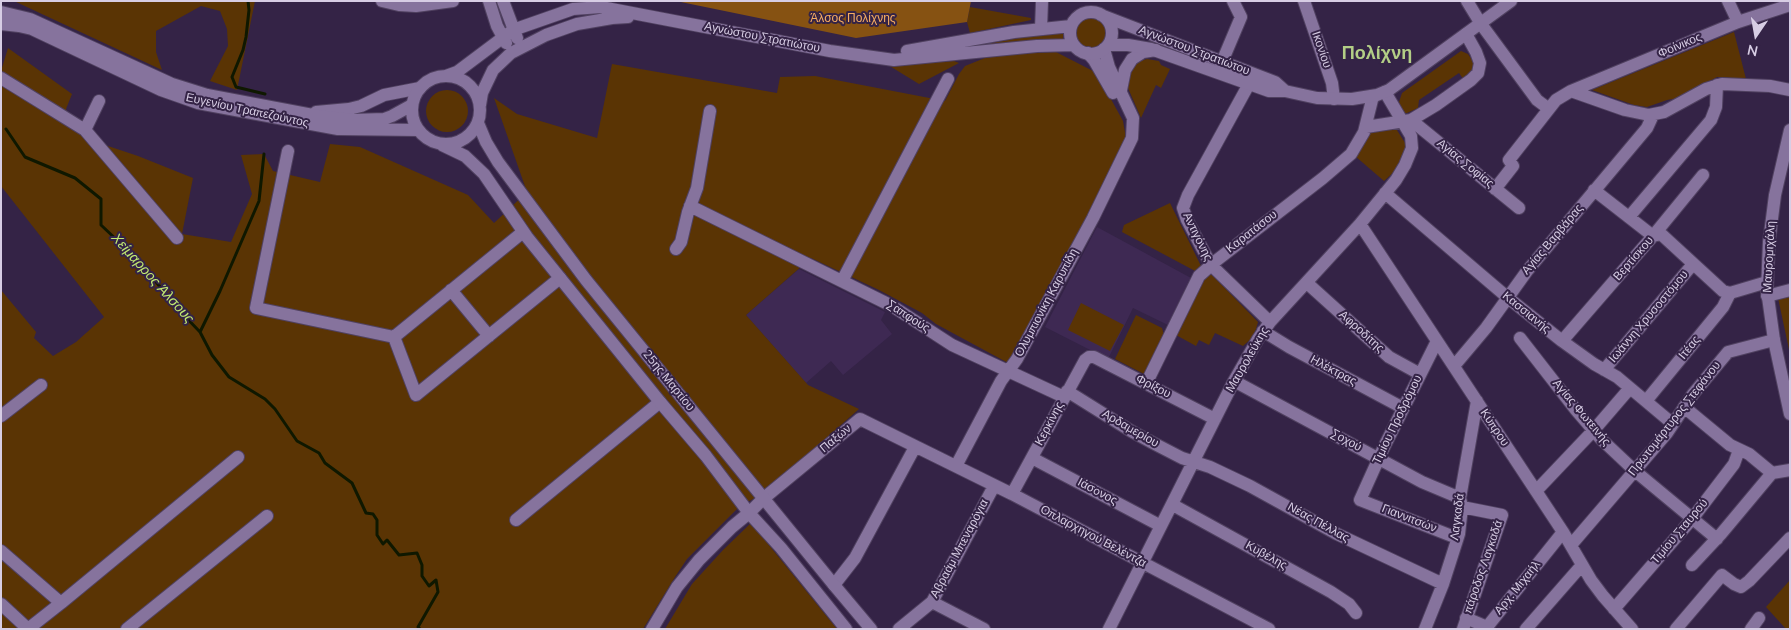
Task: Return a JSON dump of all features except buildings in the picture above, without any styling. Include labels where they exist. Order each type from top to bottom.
[{"type":"street","points":[[382,1],[410,6],[453,1]]},
{"type":"street","points":[[480,105],[478,96],[465,82],[446,76],[437,77],[428,81],[420,88],[412,105],[412,114],[418,130],[424,137],[442,145],[464,140],[473,133],[478,123],[480,105],[487,81],[493,70],[516,50],[489,1]]},
{"type":"street","points":[[503,1],[508,34]]},
{"type":"street","points":[[1030,1],[1042,2],[1041,29]]},
{"type":"street","points":[[1222,62],[1241,17],[1233,1]]},
{"type":"street","name":"Ικονίου","points":[[1304,1],[1332,83],[1334,99]]},
{"type":"street","points":[[1467,1],[1481,24],[1537,100],[1549,108]]},
{"type":"street","name":"Αγνώστου Στρατιώτου","points":[[1088,53],[1096,53],[1106,47],[1136,46],[1156,50],[1269,91],[1285,91],[1317,98],[1352,99],[1379,94],[1481,24],[1511,1]]},
{"type":"street","points":[[1728,1],[1738,22]]},
{"type":"street","name":"Φοίνικος","points":[[1495,189],[1513,166],[1508,160],[1549,108],[1561,96],[1738,22],[1790,5]]},
{"type":"street","name":"Αγνώστου Στρατιώτου","points":[[508,34],[573,9],[601,7],[830,51],[894,60],[1037,46],[1074,45]]},
{"type":"street","points":[[1100,10],[1108,20],[1111,28],[1111,37],[1106,47]]},
{"type":"street","name":"Αγνώστου Στρατιώτου","points":[[870,56],[916,50],[1014,32],[1071,26],[1083,14],[1100,10],[1222,62],[1275,82],[1285,91]]},
{"type":"street","name":"Ευγενίου Τραπεζούντος","points":[[1,12],[44,24],[182,88],[207,96],[334,118],[372,120],[392,116],[412,105]]},
{"type":"street","name":"Αγνώστου Στρατιώτου","points":[[516,50],[560,29],[577,24],[612,18],[653,17]]},
{"type":"street","name":"Ευγενίου Τραπεζούντος","points":[[1,24],[32,29],[161,90],[198,102],[338,129],[368,131],[418,130]]},
{"type":"street","points":[[1071,26],[1070,35],[1074,45],[1079,50],[1088,53],[1094,60],[1127,116],[1132,138]]},
{"type":"street","points":[[446,76],[464,67],[508,34]]},
{"type":"street","points":[[1366,128],[1407,121],[1471,80],[1478,72],[1480,66],[1479,58],[1466,34]]},
{"type":"street","name":"Ολυμπιονίκη Καρυπίδη","points":[[956,466],[1001,381],[1010,370],[1093,218],[1132,138],[1133,118],[1108,64],[1106,47]]},
{"type":"street","points":[[1120,90],[1125,70],[1132,59],[1144,52],[1156,50]]},
{"type":"street","points":[[1,78],[85,130],[177,238]]},
{"type":"street","points":[[842,281],[948,79]]},
{"type":"street","name":"Αντιγόνης","points":[[1249,84],[1183,205],[1187,220],[1210,265],[1267,326]]},
{"type":"street","points":[[1571,91],[1625,110],[1653,115],[1664,112],[1717,85],[1740,84],[1790,90]]},
{"type":"street","points":[[1629,217],[1711,120],[1716,107],[1717,85]]},
{"type":"street","points":[[295,112],[348,109],[362,106],[384,95],[420,88]]},
{"type":"street","name":"Μαυρολεύκης","points":[[1109,629],[1234,381],[1267,326],[1360,224],[1402,170],[1411,150],[1407,121],[1379,94]]},
{"type":"street","name":"Καρατάσου","points":[[1146,384],[1199,276],[1210,265],[1338,166],[1354,149],[1366,128],[1379,94]]},
{"type":"street","points":[[85,130],[99,101]]},
{"type":"street","points":[[676,249],[682,240],[690,206],[697,188],[710,111]]},
{"type":"street","name":"Αγίας Βαρβάρας","points":[[1454,366],[1486,328],[1526,271],[1647,128],[1653,115]]},
{"type":"street","name":"Αγίας Σοφίας","points":[[1407,121],[1518,208]]},
{"type":"street","name":"25ης Μαρτίου","points":[[478,123],[486,142],[498,162],[586,280],[834,585],[872,629]]},
{"type":"street","name":"Μαυρομιχάλη","points":[[1790,130],[1775,195],[1769,242],[1767,282],[1767,296],[1774,340],[1790,414]]},
{"type":"street","name":"25ης Μαρτίου","points":[[442,145],[464,156],[484,174],[523,232],[706,456],[749,513],[846,629]]},
{"type":"street","points":[[288,151],[256,308],[394,337]]},
{"type":"street","name":"Βερτίσκου","points":[[1562,341],[1704,175]]},
{"type":"street","points":[[1594,190],[1653,236],[1661,234],[1723,291],[1730,292],[1767,282]]},
{"type":"street","name":"Κασσιανής","points":[[1385,193],[1507,298],[1594,364],[1617,377],[1674,424]]},
{"type":"street","name":"Σαπφούς","points":[[690,206],[901,311],[946,341],[1010,370]]},
{"type":"street","name":"Κύπρου","points":[[1360,224],[1563,532],[1598,590],[1632,629]]},
{"type":"street","points":[[394,337],[523,232]]},
{"type":"street","name":"Ιωάννη Χρυσοστόμου","points":[[1604,370],[1693,264]]},
{"type":"street","points":[[394,337],[416,396],[560,278]]},
{"type":"street","name":"Αφροδίτης","points":[[1307,284],[1389,357],[1420,374]]},
{"type":"street","points":[[451,290],[489,336]]},
{"type":"street","points":[[1767,296],[1790,290]]},
{"type":"street","name":"Ιτέας","points":[[1646,401],[1723,307],[1730,292]]},
{"type":"street","name":"Ηλέκτρας","points":[[1267,326],[1294,350],[1403,408]]},
{"type":"street","name":"Αγίας Φωτεινής","points":[[1520,338],[1593,431],[1636,471],[1717,539]]},
{"type":"street","name":"Πρωτομάρτυρος Στεφάνου","points":[[1571,546],[1636,471],[1728,352],[1774,340]]},
{"type":"street","name":"Τιμίου Προδρόμου","points":[[1360,500],[1378,458],[1437,341]]},
{"type":"street","name":"Φρίξου","points":[[1090,356],[1216,419]]},
{"type":"street","name":"Κερκίνης","points":[[1012,494],[1085,360],[1090,356]]},
{"type":"street","name":"Αρδαμερίου","points":[[1010,370],[1066,394],[1131,431],[1182,458],[1194,462]]},
{"type":"street","name":"Σοχού","points":[[1234,381],[1461,502]]},
{"type":"street","points":[[1,416],[42,385]]},
{"type":"street","points":[[1536,491],[1593,431],[1630,388]]},
{"type":"street","name":"Λαγκαδά","points":[[1425,629],[1443,584],[1457,538],[1476,401]]},
{"type":"street","points":[[516,520],[660,402]]},
{"type":"street","points":[[1684,407],[1730,445],[1749,454],[1772,474]]},
{"type":"street","name":"Παξών","points":[[764,498],[860,419],[916,446]]},
{"type":"street","points":[[834,585],[855,558],[916,446]]},
{"type":"street","name":"Οπλαρχηγού Βελέντζα","points":[[916,446],[1012,494],[1269,629]]},
{"type":"street","name":"Τιμίου Σταυρού","points":[[1614,609],[1692,519],[1734,464],[1740,450]]},
{"type":"street","points":[[1,604],[28,629],[238,457]]},
{"type":"street","name":"Ιάσoνος","points":[[1032,458],[1161,526]]},
{"type":"street","name":"Νέας Πέλλας","points":[[1194,462],[1210,467],[1250,486],[1337,534],[1443,584]]},
{"type":"street","points":[[1692,565],[1717,539],[1772,474],[1790,470]]},
{"type":"street","name":"Αβραάμ Μπεναρόγια","points":[[899,629],[932,602],[994,486]]},
{"type":"street","points":[[652,629],[670,598],[692,568],[732,526],[764,498]]},
{"type":"street","name":"Γιαννιτσών","points":[[1360,500],[1457,538]]},
{"type":"street","name":"πάροδος Λαγκαδά","points":[[1461,502],[1502,515],[1464,624]]},
{"type":"street","name":"Κυβέλης","points":[[1172,505],[1331,592],[1348,604],[1356,613]]},
{"type":"street","points":[[127,629],[267,516]]},
{"type":"street","name":"Αρχ. Μιχαήλ","points":[[1464,624],[1486,627],[1563,532]]},
{"type":"street","points":[[1676,629],[1722,575],[1741,587],[1790,538]]},
{"type":"street","points":[[1,551],[62,603]]},
{"type":"street","points":[[1526,629],[1582,565]]},
{"type":"street","points":[[932,602],[984,629]]},
{"type":"street","points":[[1751,629],[1759,618]]},
{"type":"shaded area","points":[[14,1],[255,1],[237,90],[210,81],[228,46],[227,29],[220,11],[201,6],[156,31],[156,52],[162,70]]},
{"type":"shaded area","points":[[970,7],[1031,18],[1031,20],[970,33],[967,22]]},
{"type":"shaded area","points":[[1091,17],[1097,18],[1102,22],[1106,27],[1106,39],[1102,44],[1097,48],[1091,49],[1085,48],[1080,44],[1076,39],[1075,33],[1076,27],[1080,22],[1085,18]]},
{"type":"shaded area","points":[[1063,31],[1063,39],[941,52],[1019,38]]},
{"type":"shaded area","points":[[1734,32],[1746,79],[1717,77],[1678,98],[1647,107],[1634,105],[1592,90]]},
{"type":"shaded area","points":[[8,48],[72,94],[66,109],[73,128],[84,138],[138,156],[193,178],[182,234],[231,242],[252,194],[241,155],[264,154],[273,171],[320,182],[330,144],[360,147],[468,195],[494,223],[527,192],[494,98],[517,114],[597,138],[612,64],[777,93],[780,77],[815,76],[945,101],[965,66],[985,58],[1023,53],[1056,52],[1093,71],[1123,121],[1126,138],[1115,165],[1010,364],[936,324],[922,313],[879,290],[811,258],[746,315],[808,385],[859,409],[765,492],[739,507],[687,559],[643,629],[1,629],[1,290],[36,332],[34,338],[53,356],[76,342],[104,317],[1,186],[1,71]]},
{"type":"shaded area","points":[[1461,51],[1468,54],[1474,63],[1474,70],[1464,80],[1459,73],[1419,100],[1418,108],[1403,113],[1399,102],[1402,93]]},
{"type":"shaded area","points":[[1147,59],[1159,61],[1161,65],[1170,69],[1161,88],[1156,85],[1141,118],[1128,88],[1127,78],[1135,63]]},
{"type":"shaded area","points":[[954,61],[959,63],[919,84],[888,65]]},
{"type":"shaded area","points":[[451,90],[459,93],[465,99],[468,111],[465,123],[459,129],[443,132],[435,129],[429,123],[426,107],[429,99],[435,93]]},
{"type":"shaded area","points":[[1395,127],[1407,149],[1395,171],[1384,181],[1355,156],[1372,130]]},
{"type":"shaded area","points":[[1170,203],[1201,266],[1197,272],[1122,232],[1124,225]]},
{"type":"shaded area","points":[[1097,227],[1191,278],[1168,325],[1133,308],[1108,359],[1045,327]]},
{"type":"shaded area","points":[[799,269],[885,312],[881,320],[892,334],[843,375],[831,361],[806,383],[746,315]]},
{"type":"shaded area","points":[[1206,274],[1212,275],[1258,322],[1252,338],[1243,346],[1215,333],[1209,345],[1199,340],[1196,346],[1176,335]]},
{"type":"shaded area","points":[[1790,295],[1790,354],[1778,298]]},
{"type":"shaded area","points":[[1081,303],[1124,325],[1110,351],[1068,330]]},
{"type":"shaded area","points":[[1136,315],[1162,328],[1164,335],[1144,374],[1115,359]]},
{"type":"shaded area","points":[[751,523],[837,629],[665,629],[692,584]]},
{"type":"shaded area","points":[[1790,580],[1790,629],[1786,629],[1766,607]]},
{"type":"green space","name":"Άλσος Πολίχνης","points":[[676,1],[971,1],[967,22],[856,38]]},
{"type":"waterway","name":"Χείμαρρος Άλσους","points":[[248,1],[246,37],[232,77],[236,87],[265,94]]},
{"type":"waterway","name":"Χείμαρρος Άλσους","points":[[6,129],[25,157],[75,178],[101,199],[101,225],[139,261],[179,310],[200,332],[212,355],[229,377],[265,399],[275,409],[297,441],[319,453],[325,463],[352,483],[366,513],[373,514],[377,520],[377,535],[383,544],[387,540],[399,555],[417,553],[422,565],[422,576],[429,586],[436,580],[438,592],[418,627],[420,629]]},
{"type":"waterway","name":"Χείμαρρος Άλσους","points":[[200,332],[259,201],[264,154]]},
{"type":"district","name":"Πολίχνη","points":[[1377,55]]}]
